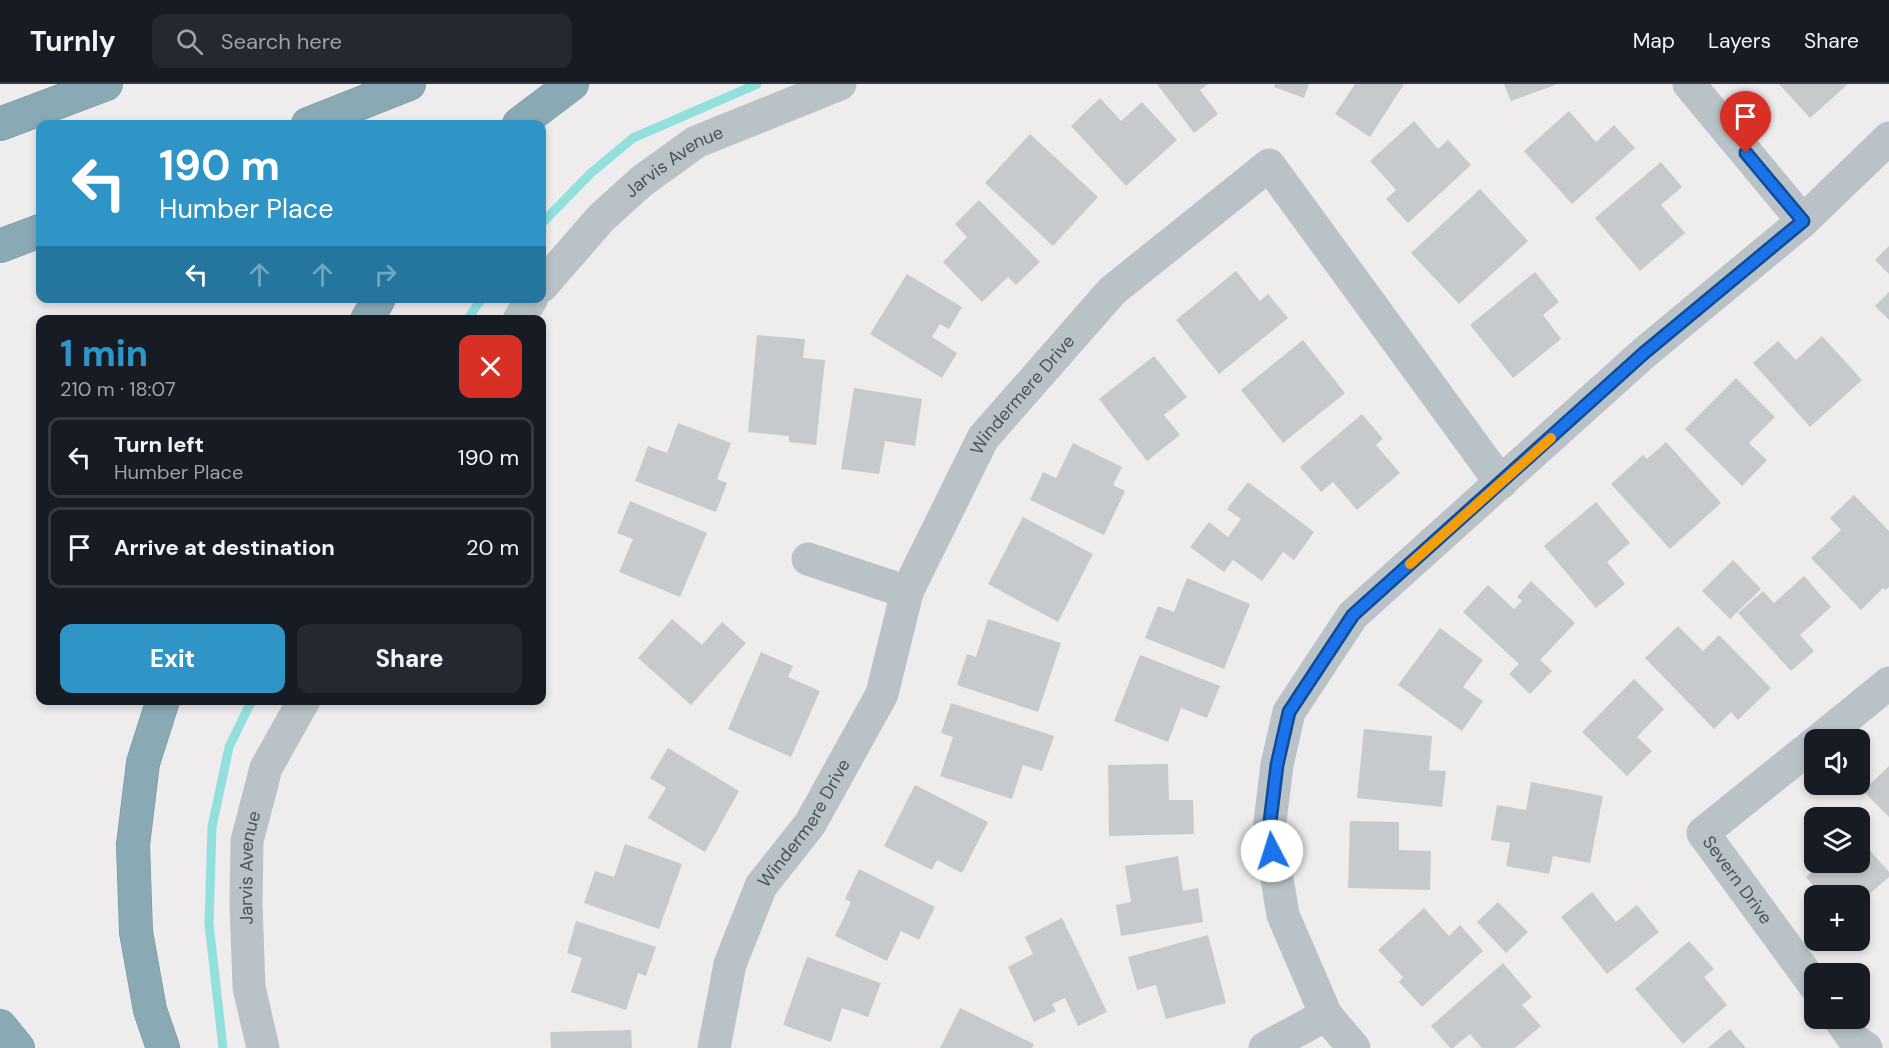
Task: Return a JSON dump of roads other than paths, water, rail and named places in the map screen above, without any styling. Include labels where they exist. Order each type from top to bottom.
[{"type":"highway","points":[[0,124],[106,84]]},
{"type":"highway","points":[[318,120],[409,84]]},
{"type":"highway","points":[[524,120],[572,84]]},
{"type":"highway","points":[[161,705],[143,763],[134,845],[136,932],[150,1010],[163,1048]]},
{"type":"highway","points":[[0,1026],[18,1048]]},
{"type":"street","name":"Jarvis Avenue","points":[[546,281],[601,218],[642,181],[696,142],[840,84]]},
{"type":"street","points":[[1689,84],[1803,221]]},
{"type":"street","points":[[1354,1048],[1326,1015],[1283,915],[1269,830],[1277,765],[1289,712],[1353,615],[1644,353],[1803,221],[1889,138]]},
{"type":"street","name":"Windermere Drive","points":[[714,1048],[730,964],[761,886],[810,824],[882,694],[908,592],[983,438],[1112,291],[1269,165],[1502,483]]},
{"type":"street","points":[[808,559],[908,592]]},
{"type":"street","points":[[1833,729],[1889,683]]},
{"type":"street","name":"Jarvis Avenue","points":[[263,1048],[249,987],[246,904],[247,841],[266,768],[301,705]]},
{"type":"street","name":"Severn Drive","points":[[1804,752],[1703,833],[1804,971]]},
{"type":"street","points":[[1265,1048],[1326,1015]]},
{"type":"street","points":[[1847,1029],[1855,1041],[1866,1048]]},
{"type":"waterway","points":[[546,219],[591,173],[633,138],[757,84]]},
{"type":"waterway","points":[[470,315],[479,303]]},
{"type":"waterway","points":[[223,1048],[209,924],[212,827],[229,747],[250,705]]}]
